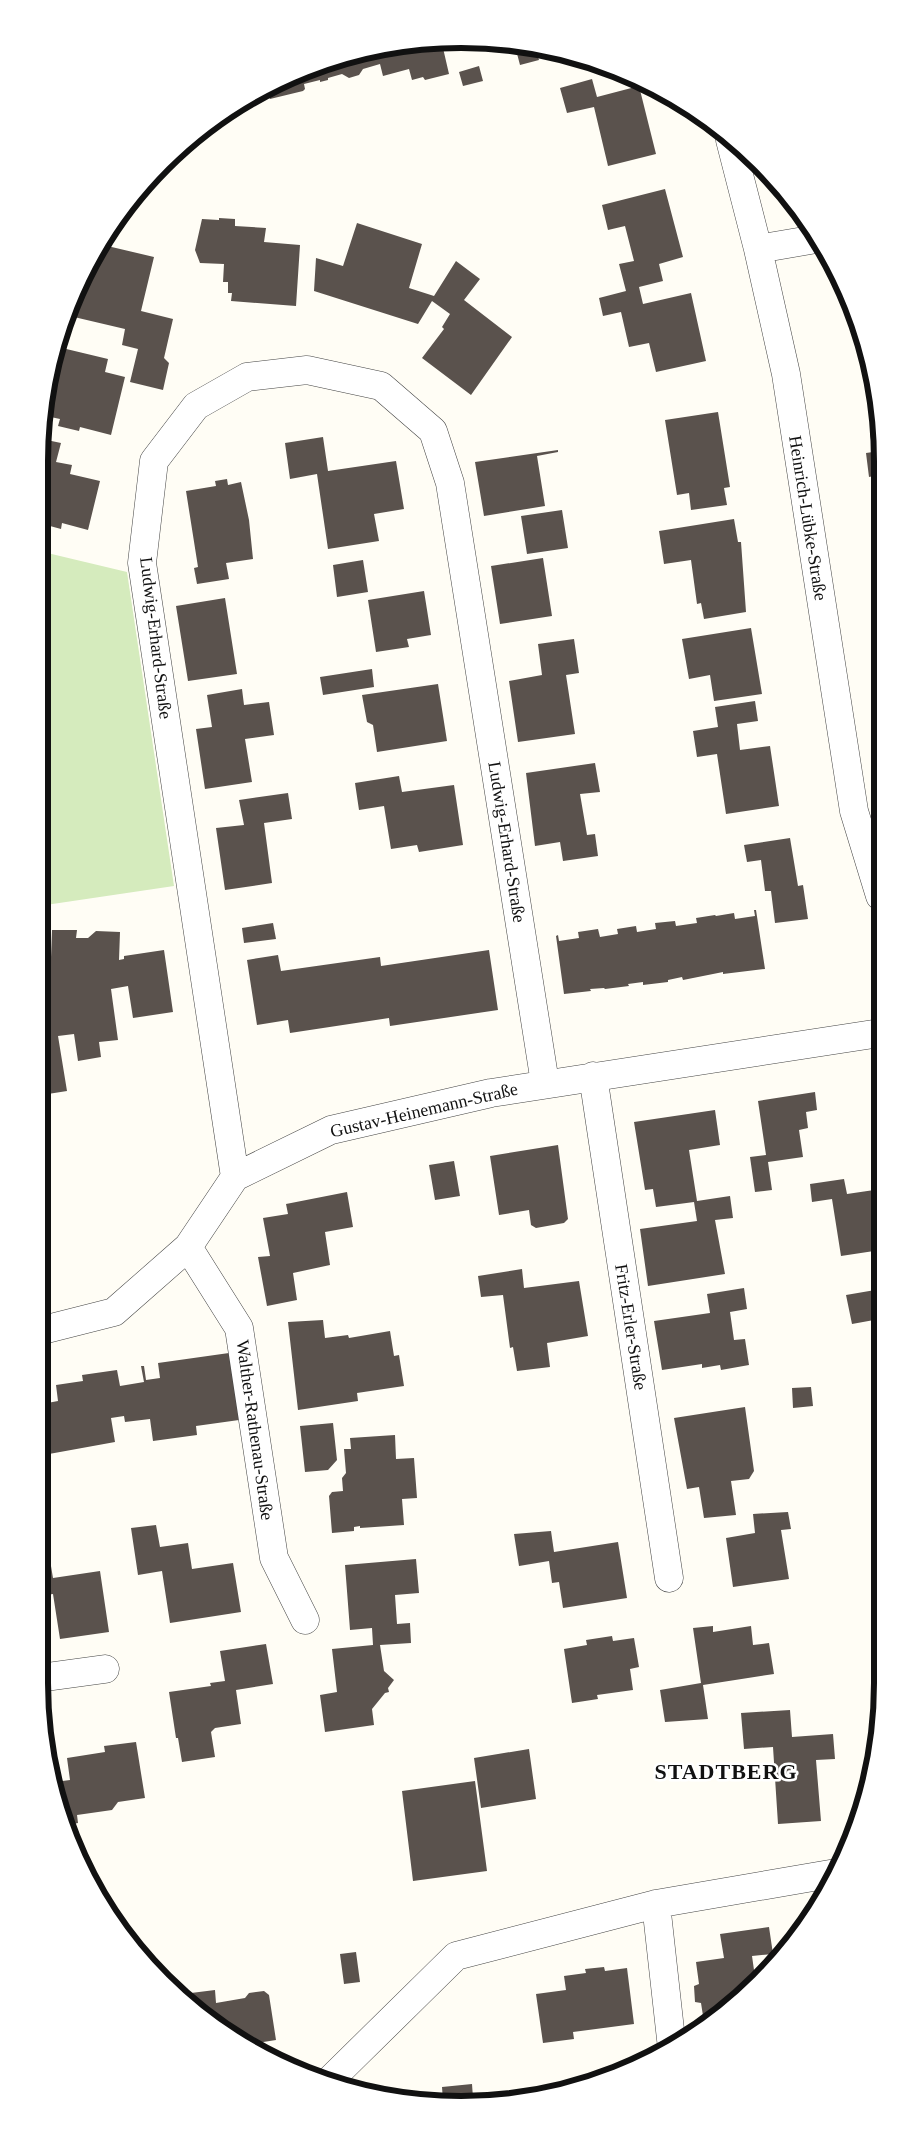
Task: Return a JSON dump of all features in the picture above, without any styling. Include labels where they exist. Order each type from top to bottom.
[{"type":"street","name":"Heinrich-Lübke-Straße","points":[[732,150],[758,249],[786,374],[854,811],[874,876]]},
{"type":"street","points":[[758,249],[810,240]]},
{"type":"street","name":"Ludwig-Erhard-Straße","points":[[235,1176],[142,563],[154,461],[196,406],[247,378],[307,370],[381,386],[433,431],[450,483],[545,1083]]},
{"type":"street","name":"Gustav-Heinemann-Straße","points":[[235,1176],[330,1130],[491,1093],[545,1083],[874,1034]]},
{"type":"street","name":"Fritz-Erler-Straße","points":[[594,1076],[669,1578]]},
{"type":"street","points":[[48,1329],[114,1312],[188,1247],[235,1176]]},
{"type":"street","name":"Walther-Rathenau-Straße","points":[[188,1247],[239,1328],[274,1558],[305,1620]]},
{"type":"street","points":[[48,1677],[105,1669]]},
{"type":"street","points":[[334,2076],[456,1956],[656,1904],[826,1875]]},
{"type":"street","points":[[656,1904],[671,2039]]},
{"type":"green space","points":[[48,553],[127,572],[174,886],[48,905]]},
{"type":"building","points":[[443,48],[449,74],[425,80],[423,77],[412,80],[409,69],[383,76],[380,64],[363,69],[359,75],[349,78],[342,74],[328,78],[328,80],[304,84],[305,89],[303,91],[270,99],[269,95],[278,90],[328,69],[380,55],[407,51]]},
{"type":"building","points":[[516,51],[537,54],[539,60],[520,65]]},
{"type":"building","points":[[479,66],[483,81],[463,86],[459,72]]},
{"type":"building","points":[[592,79],[597,97],[636,87],[640,88],[656,154],[608,166],[594,107],[567,113],[560,88]]},
{"type":"building","points":[[665,189],[683,257],[659,264],[663,281],[639,287],[643,304],[691,293],[706,361],[656,372],[649,343],[629,347],[621,312],[603,316],[599,298],[626,291],[619,264],[634,261],[625,226],[608,230],[602,205]]},
{"type":"building","points":[[219,218],[235,219],[235,226],[266,228],[264,242],[300,245],[296,306],[231,301],[232,293],[228,293],[228,282],[223,282],[224,264],[200,263],[195,250],[202,219],[219,220]]},
{"type":"building","points":[[357,223],[422,244],[409,288],[434,296],[456,261],[480,279],[464,300],[512,337],[471,395],[422,358],[444,329],[442,327],[450,314],[432,301],[418,324],[314,291],[316,258],[343,266]]},
{"type":"building","points":[[108,246],[154,257],[141,311],[173,319],[164,358],[169,363],[163,390],[130,382],[138,349],[122,345],[125,329],[74,317],[90,278]]},
{"type":"building","points":[[64,348],[108,359],[105,372],[125,377],[111,435],[80,427],[79,431],[58,426],[60,419],[50,417],[55,380]]},
{"type":"building","points":[[718,412],[730,487],[724,488],[727,505],[691,510],[689,493],[677,495],[665,420]]},
{"type":"building","points":[[870,433],[873,433],[874,476],[869,477],[866,453],[873,452]]},
{"type":"building","points":[[323,437],[328,471],[396,461],[404,509],[374,514],[379,541],[328,549],[317,474],[290,479],[285,443]]},
{"type":"building","points":[[48,440],[61,443],[56,462],[72,465],[70,474],[100,481],[88,530],[62,523],[61,529],[48,525]]},
{"type":"building","points":[[558,450],[558,452],[537,456],[545,506],[484,516],[475,462]]},
{"type":"building","points":[[227,479],[228,485],[241,482],[249,520],[253,559],[226,563],[229,579],[197,584],[194,568],[198,567],[186,491],[216,486],[215,481]]},
{"type":"building","points":[[562,510],[568,548],[527,554],[521,516]]},
{"type":"building","points":[[734,519],[738,542],[741,542],[746,612],[704,619],[701,603],[697,604],[691,560],[664,564],[659,531]]},
{"type":"building","points":[[543,558],[552,616],[500,624],[491,566]]},
{"type":"building","points":[[363,560],[368,592],[337,597],[333,565]]},
{"type":"building","points":[[424,591],[431,635],[407,639],[409,647],[376,652],[368,600]]},
{"type":"building","points":[[225,598],[237,674],[188,681],[176,606]]},
{"type":"building","points":[[751,628],[762,694],[714,701],[710,675],[689,679],[682,639]]},
{"type":"building","points":[[574,639],[579,673],[566,675],[575,734],[518,742],[509,681],[542,675],[538,644]]},
{"type":"building","points":[[372,669],[374,687],[323,695],[320,677]]},
{"type":"building","points":[[438,684],[447,741],[377,752],[373,725],[367,722],[362,695]]},
{"type":"building","points":[[242,689],[244,705],[269,702],[274,735],[245,739],[252,782],[205,789],[196,729],[212,727],[207,695]]},
{"type":"building","points":[[755,701],[758,721],[737,724],[740,750],[770,746],[779,806],[726,814],[717,754],[697,757],[693,731],[718,727],[715,707]]},
{"type":"building","points":[[595,763],[600,792],[580,794],[587,835],[595,834],[598,856],[563,861],[560,842],[535,846],[526,773]]},
{"type":"building","points":[[399,776],[402,792],[454,785],[463,845],[419,852],[417,845],[391,849],[384,806],[359,810],[355,783]]},
{"type":"building","points":[[288,793],[292,819],[264,823],[272,883],[225,890],[216,828],[244,825],[239,800]]},
{"type":"building","points":[[790,838],[798,886],[803,885],[808,919],[775,923],[771,891],[765,891],[761,860],[747,862],[744,845]]},
{"type":"building","points":[[754,910],[756,910],[765,969],[723,974],[723,972],[683,980],[682,977],[668,980],[668,982],[643,985],[643,982],[628,984],[629,986],[590,989],[591,991],[564,994],[556,936],[558,935],[559,941],[579,938],[578,932],[598,929],[600,937],[618,934],[617,929],[636,926],[637,932],[656,929],[655,923],[675,921],[676,926],[697,923],[696,918],[734,913],[735,919],[755,916]]},
{"type":"building","points":[[273,923],[276,939],[244,943],[242,928]]},
{"type":"building","points":[[52,930],[77,930],[76,938],[88,938],[96,931],[120,932],[119,960],[124,959],[124,956],[164,950],[173,1012],[133,1018],[128,986],[111,989],[118,1040],[99,1042],[101,1057],[78,1061],[74,1034],[58,1036],[67,1091],[48,1094],[48,957],[51,957]]},
{"type":"building","points":[[489,950],[498,1010],[390,1026],[389,1018],[290,1033],[288,1020],[257,1025],[247,960],[278,955],[281,971],[380,957],[381,966]]},
{"type":"building","points":[[815,1092],[817,1110],[806,1112],[808,1128],[799,1130],[803,1157],[768,1162],[772,1190],[755,1192],[750,1157],[766,1155],[758,1101]]},
{"type":"building","points":[[48,1094],[50,1112],[48,1112]]},
{"type":"building","points":[[715,1110],[720,1145],[689,1150],[697,1201],[730,1196],[733,1218],[715,1220],[725,1274],[648,1286],[640,1229],[697,1221],[694,1202],[656,1207],[653,1189],[645,1190],[634,1122]]},
{"type":"building","points":[[558,1145],[568,1219],[564,1223],[536,1228],[531,1225],[529,1210],[499,1215],[490,1156]]},
{"type":"building","points":[[454,1161],[460,1196],[435,1200],[429,1165]]},
{"type":"building","points":[[844,1179],[847,1194],[874,1190],[874,1251],[841,1256],[832,1199],[812,1202],[810,1184]]},
{"type":"building","points":[[347,1192],[353,1227],[325,1232],[330,1265],[293,1273],[297,1300],[267,1306],[258,1257],[270,1256],[263,1218],[288,1214],[286,1204]]},
{"type":"building","points":[[522,1269],[524,1288],[579,1281],[588,1336],[547,1343],[550,1367],[517,1371],[513,1347],[510,1348],[503,1295],[481,1297],[478,1276]]},
{"type":"building","points":[[744,1288],[747,1309],[730,1312],[734,1340],[745,1339],[749,1365],[721,1370],[720,1365],[702,1368],[702,1364],[662,1370],[654,1321],[710,1313],[707,1294]]},
{"type":"building","points":[[874,1290],[874,1320],[852,1324],[846,1295]]},
{"type":"building","points":[[323,1320],[325,1338],[348,1335],[349,1338],[390,1331],[394,1356],[399,1355],[404,1386],[357,1393],[358,1401],[298,1410],[288,1322]]},
{"type":"building","points":[[229,1353],[239,1420],[196,1426],[197,1435],[153,1441],[150,1419],[125,1422],[124,1416],[111,1418],[115,1442],[49,1454],[48,1403],[58,1401],[56,1385],[83,1381],[82,1375],[117,1370],[120,1386],[144,1382],[141,1366],[144,1366],[146,1380],[160,1378],[158,1363]]},
{"type":"building","points":[[811,1387],[813,1406],[793,1408],[792,1388]]},
{"type":"building","points":[[745,1407],[754,1471],[749,1479],[731,1481],[736,1515],[704,1518],[699,1487],[687,1489],[674,1418]]},
{"type":"building","points":[[333,1423],[337,1460],[328,1470],[305,1472],[300,1426]]},
{"type":"building","points":[[395,1435],[396,1459],[414,1458],[417,1498],[402,1499],[404,1525],[360,1528],[360,1526],[354,1527],[354,1531],[332,1533],[329,1496],[332,1492],[343,1491],[342,1478],[346,1473],[344,1449],[351,1449],[350,1438]]},
{"type":"building","points":[[788,1512],[791,1529],[781,1530],[789,1579],[733,1587],[726,1538],[755,1533],[753,1514]]},
{"type":"building","points":[[156,1525],[160,1547],[188,1543],[192,1569],[233,1563],[241,1612],[170,1623],[162,1571],[138,1575],[131,1528]]},
{"type":"building","points":[[551,1531],[554,1552],[618,1542],[627,1598],[563,1608],[559,1582],[552,1583],[549,1561],[519,1566],[514,1534]]},
{"type":"building","points":[[416,1559],[419,1593],[395,1595],[397,1624],[410,1623],[411,1643],[380,1645],[384,1671],[394,1680],[388,1688],[389,1692],[385,1693],[372,1709],[374,1725],[325,1732],[320,1695],[337,1692],[332,1649],[373,1645],[372,1628],[350,1630],[345,1565]]},
{"type":"building","points":[[48,1560],[50,1560],[53,1578],[100,1571],[109,1632],[60,1639],[53,1594],[48,1595]]},
{"type":"building","points":[[713,1626],[713,1632],[751,1626],[753,1645],[769,1643],[774,1674],[703,1685],[708,1719],[665,1722],[660,1690],[701,1683],[693,1628]]},
{"type":"building","points":[[612,1636],[613,1641],[634,1638],[639,1667],[630,1669],[633,1690],[597,1695],[598,1699],[572,1703],[564,1649],[587,1645],[586,1640]]},
{"type":"building","points":[[266,1644],[273,1684],[236,1690],[241,1724],[215,1728],[211,1732],[215,1757],[182,1762],[178,1738],[176,1738],[169,1692],[211,1686],[210,1683],[225,1681],[220,1651]]},
{"type":"building","points":[[790,1710],[792,1737],[833,1734],[835,1759],[816,1760],[821,1821],[778,1824],[773,1747],[744,1749],[741,1713]]},
{"type":"building","points":[[136,1742],[145,1798],[118,1802],[112,1810],[77,1815],[78,1823],[72,1824],[60,1781],[70,1780],[67,1758],[105,1752],[104,1746]]},
{"type":"building","points":[[529,1749],[536,1799],[481,1808],[474,1758]]},
{"type":"building","points":[[475,1781],[487,1871],[413,1881],[402,1791]]},
{"type":"building","points":[[769,1927],[773,1954],[752,1956],[755,1974],[703,2017],[701,2003],[695,2002],[694,1986],[699,1984],[696,1962],[724,1958],[720,1934]]},
{"type":"building","points":[[356,1952],[360,1982],[344,1984],[340,1954]]},
{"type":"building","points":[[604,1967],[605,1971],[627,1968],[634,2024],[573,2032],[574,2039],[543,2043],[536,1994],[566,1990],[564,1976],[586,1973],[585,1969]]},
{"type":"building","points":[[215,1990],[216,2003],[245,1998],[249,1993],[264,1991],[269,1995],[276,2040],[258,2043],[254,2041],[209,2011],[192,1997],[191,1993]]},
{"type":"building","points":[[472,2084],[473,2097],[443,2096],[442,2087]]},
{"type":"district","name":"STADTBERG","points":[[726,1771]]}]
